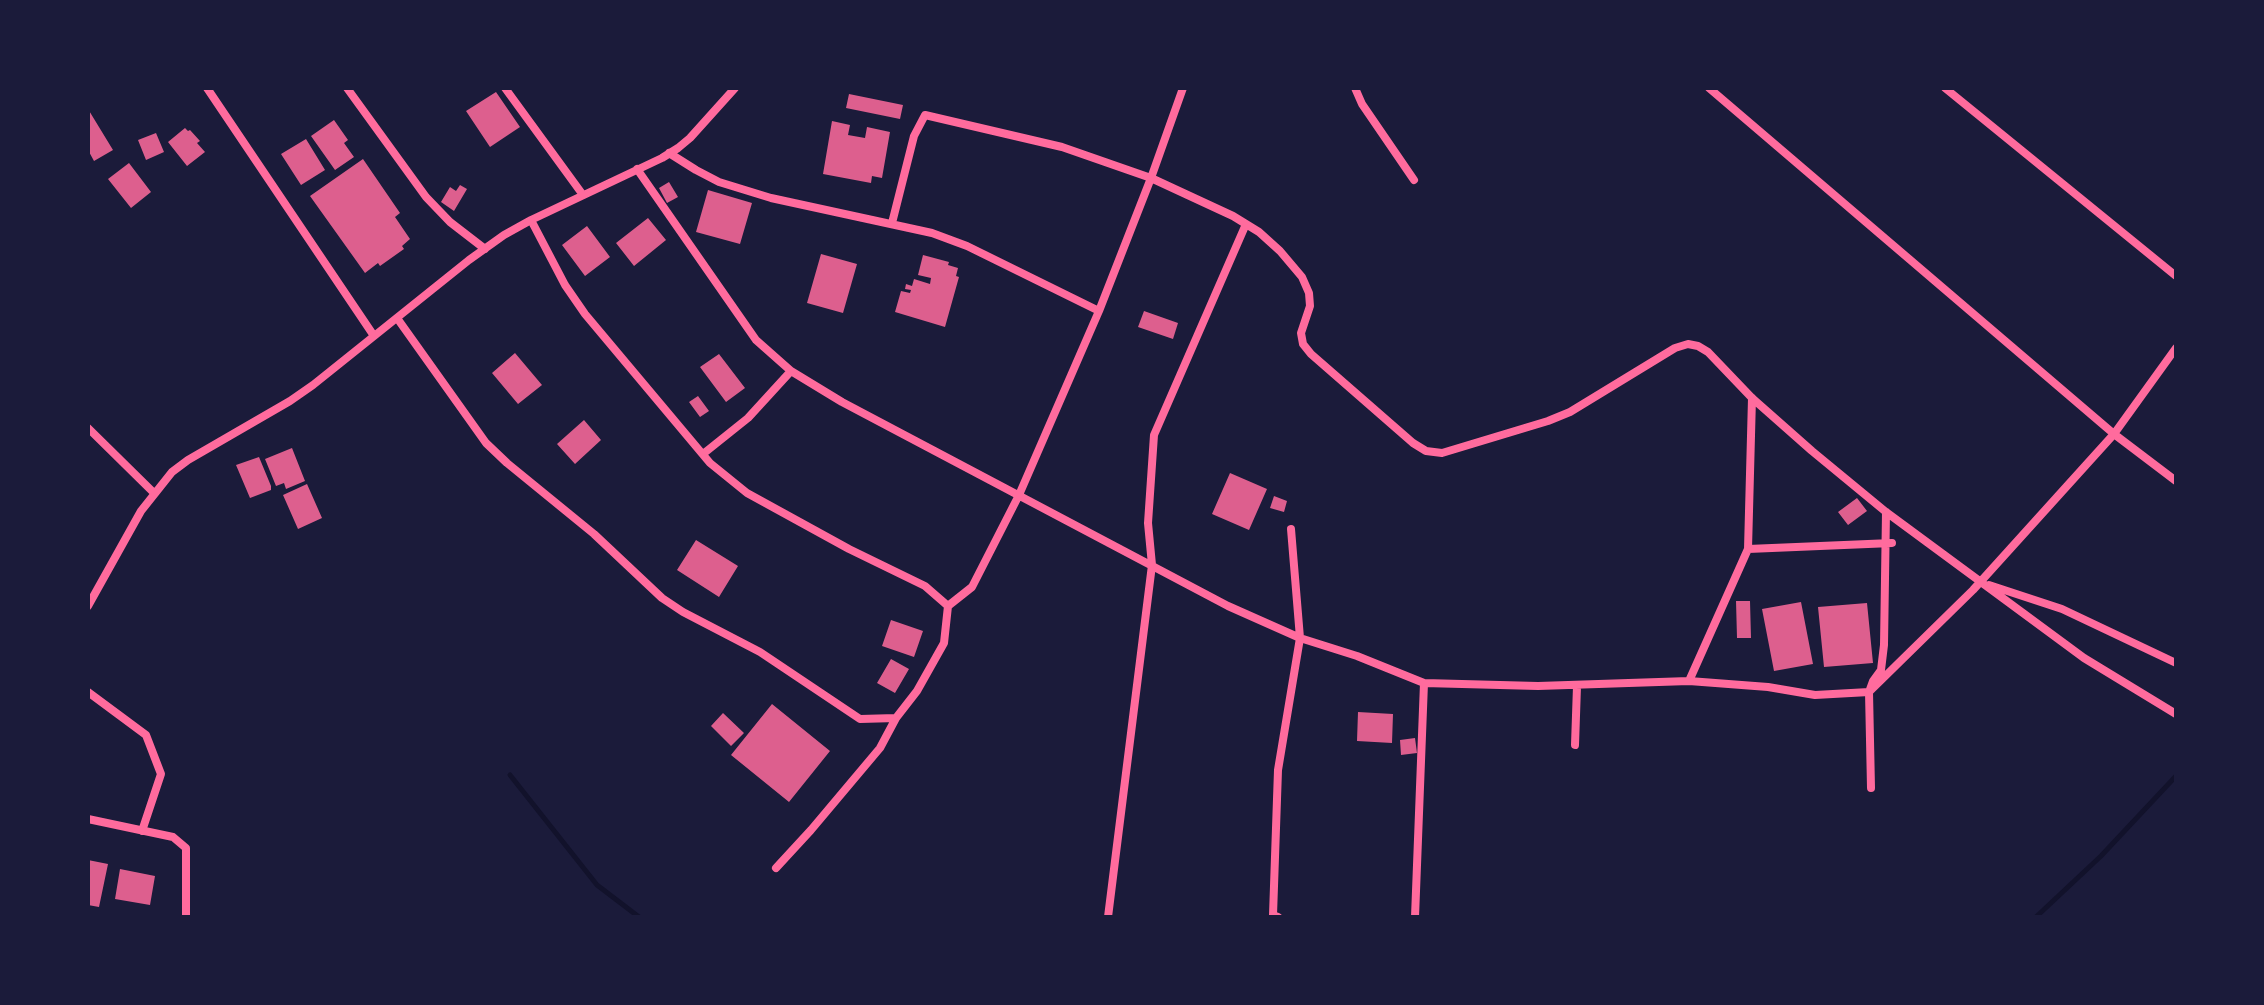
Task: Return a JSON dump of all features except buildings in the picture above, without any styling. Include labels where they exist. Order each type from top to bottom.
[{"type":"street","points":[[207,88],[374,336]]},
{"type":"street","points":[[347,88],[426,197],[450,222],[485,249]]},
{"type":"street","points":[[505,88],[583,195]]},
{"type":"street","points":[[88,606],[141,511],[172,472],[290,401],[485,249],[531,220],[669,153],[690,138],[735,88]]},
{"type":"street","points":[[776,868],[880,748],[944,643],[948,606],[972,587],[1019,495],[1099,311],[1183,88]]},
{"type":"street","points":[[1355,88],[1362,104],[1414,180]]},
{"type":"street","points":[[1709,88],[2114,434],[2176,481]]},
{"type":"street","points":[[1945,88],[2176,276]]},
{"type":"street","points":[[892,223],[914,136],[925,115],[1062,147],[1151,178],[1246,224],[1280,251],[1302,277],[1309,293],[1310,306],[1301,333],[1303,344],[1413,443],[1426,451],[1442,453],[1548,421],[1570,412],[1675,348],[1688,344],[1708,352],[1752,398],[1886,512],[2084,658],[2176,714]]},
{"type":"street","points":[[669,153],[719,182],[771,198],[932,233],[967,246],[1099,311]]},
{"type":"street","points":[[637,169],[756,340],[791,371],[842,402],[1228,606],[1300,638],[1357,656],[1424,683],[1577,686],[1689,681],[1768,687],[1815,695],[1869,692],[1981,582],[2114,434],[2176,348]]},
{"type":"street","points":[[531,220],[565,285],[585,314],[703,454],[729,480],[849,549],[925,586],[948,606]]},
{"type":"street","points":[[1108,917],[1152,565],[1148,523],[1154,435],[1246,224]]},
{"type":"street","points":[[397,318],[486,443],[594,534],[662,598],[760,652],[860,719],[896,718]]},
{"type":"street","points":[[703,454],[748,418],[791,371]]},
{"type":"street","points":[[1689,681],[1748,549],[1752,398]]},
{"type":"street","points":[[88,428],[154,493]]},
{"type":"street","points":[[1871,788],[1869,692],[1881,670],[1884,645],[1889,544],[1886,512]]},
{"type":"street","points":[[1275,916],[1278,770],[1300,638],[1291,529]]},
{"type":"street","points":[[1748,549],[1889,544]]},
{"type":"street","points":[[1981,582],[2062,609],[2176,663]]},
{"type":"street","points":[[1415,917],[1424,683]]},
{"type":"street","points":[[1575,745],[1577,686]]},
{"type":"street","points":[[88,692],[146,735],[161,774],[142,831]]},
{"type":"street","points":[[88,819],[173,837],[186,848],[186,917]]},
{"type":"waterway","points":[[510,775],[597,885],[639,917]]},
{"type":"waterway","points":[[2036,917],[2101,856],[2176,776]]}]
